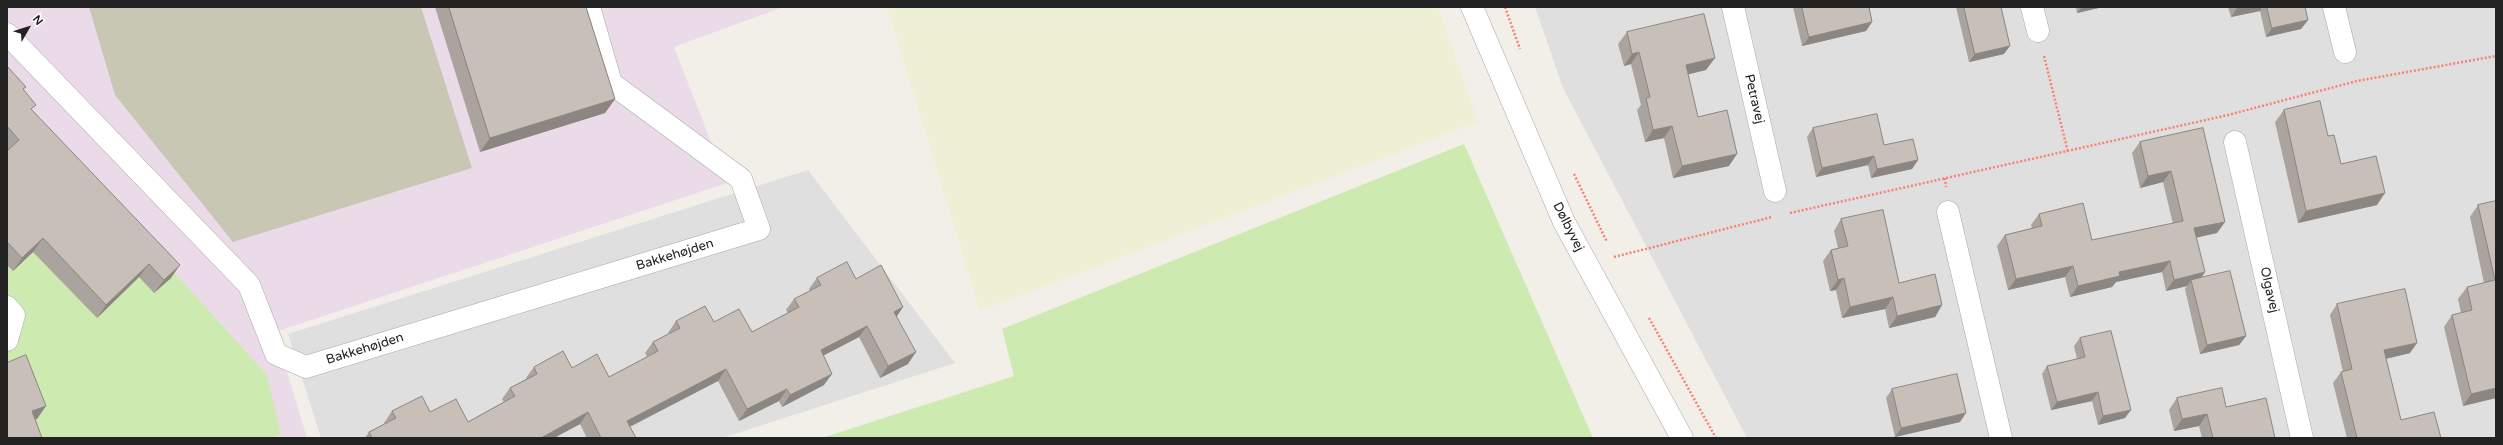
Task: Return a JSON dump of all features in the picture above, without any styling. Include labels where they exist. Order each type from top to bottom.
[{"type":"street","name":"Bakkehøjden","points":[[7,34],[249,285],[276,354],[306,367],[758,229],[741,179],[611,83],[589,7]]},
{"type":"street","name":"Dølbyvej","points":[[1472,7],[1564,222],[1682,438]]},
{"type":"street","name":"Petravej","points":[[1733,7],[1775,191]]},
{"type":"street","points":[[2032,7],[2038,31]]},
{"type":"street","points":[[2334,7],[2345,52]]},
{"type":"street","name":"Olgavej","points":[[2235,142],[2302,438]]},
{"type":"street","points":[[1948,212],[2001,438]]},
{"type":"street","points":[[7,307],[14,315],[7,340]]},
{"type":"path","points":[[1504,7],[1522,51]]},
{"type":"path","points":[[2038,31],[2068,152]]},
{"type":"path","points":[[1787,214],[2228,115],[2357,81],[2496,56]]},
{"type":"path","points":[[1574,173],[1608,243]]},
{"type":"path","points":[[1614,257],[1779,216]]},
{"type":"path","points":[[1611,250],[1618,264]]},
{"type":"path","points":[[1646,313],[1716,438]]},
{"type":"shaded area","points":[[7,7],[783,7],[674,47],[727,183],[275,332],[307,438],[7,438]]},
{"type":"shaded area","points":[[89,7],[421,7],[472,168],[233,242],[115,95]]},
{"type":"shaded area","points":[[887,7],[1438,7],[1478,122],[980,311]]},
{"type":"shaded area","points":[[1535,7],[2496,7],[2496,438],[1747,438],[1563,88]]},
{"type":"shaded area","points":[[808,170],[955,363],[722,438],[321,438],[288,334]]},
{"type":"green space","points":[[7,88],[267,375],[281,434],[270,438],[7,438]]},
{"type":"green space","points":[[1464,144],[1593,438],[822,438],[1014,376],[1002,329]]},
{"type":"building","points":[[449,7],[586,7],[615,99],[490,138]]},
{"type":"building","points":[[1802,7],[1869,7],[1872,22],[1809,37]]},
{"type":"building","points":[[1964,7],[2001,7],[2010,46],[1975,54]]},
{"type":"building","points":[[2267,7],[2305,7],[2308,20],[2272,28]]},
{"type":"building","points":[[1704,14],[1715,58],[1686,65],[1698,117],[1727,110],[1737,154],[1682,166],[1672,126],[1653,130],[1646,98],[1650,97],[1639,52],[1632,54],[1627,32]]},
{"type":"building","points":[[7,66],[26,87],[23,89],[36,105],[31,109],[180,265],[164,280],[149,264],[106,305],[43,238],[22,258],[7,242],[7,151],[19,140],[7,126]]},
{"type":"building","points":[[2320,101],[2328,136],[2334,135],[2341,164],[2376,156],[2385,193],[2306,211],[2284,110]]},
{"type":"building","points":[[1877,114],[1884,145],[1913,139],[1918,160],[1877,169],[1874,156],[1822,168],[1813,128]]},
{"type":"building","points":[[2203,128],[2225,222],[2194,228],[2205,272],[2174,280],[2170,261],[2119,272],[2120,276],[2078,286],[2073,266],[2016,279],[2005,235],[2042,226],[2039,214],[2083,203],[2092,240],[2183,221],[2171,171],[2148,176],[2140,142]]},
{"type":"building","points":[[2496,201],[2496,388],[2471,394],[2452,315],[2472,310],[2467,287],[2495,280],[2478,205]]},
{"type":"building","points":[[1883,210],[1899,283],[1935,274],[1942,305],[1897,316],[1893,297],[1850,307],[1844,278],[1838,280],[1831,250],[1848,246],[1841,219]]},
{"type":"building","points":[[847,262],[856,279],[881,265],[903,307],[894,312],[916,352],[888,366],[867,326],[821,350],[832,374],[790,395],[787,389],[747,409],[726,369],[627,421],[636,438],[601,438],[588,412],[541,438],[372,438],[369,432],[396,418],[392,411],[422,396],[430,412],[456,399],[468,422],[515,396],[510,388],[537,374],[534,367],[563,351],[572,368],[597,354],[609,377],[658,351],[653,342],[680,328],[676,321],[705,306],[714,322],[739,309],[752,332],[799,307],[794,299],[821,285],[817,278]]},
{"type":"building","points":[[2230,271],[2246,336],[2207,345],[2191,280]]},
{"type":"building","points":[[2405,289],[2417,343],[2384,350],[2401,420],[2434,412],[2441,438],[2357,438],[2341,372],[2352,369],[2337,304]]},
{"type":"building","points":[[2111,331],[2131,410],[2103,416],[2098,392],[2057,402],[2047,366],[2085,357],[2080,338]]},
{"type":"building","points":[[26,355],[46,406],[32,411],[42,438],[7,438],[7,363]]},
{"type":"building","points":[[1957,374],[1966,413],[1901,428],[1892,389]]},
{"type":"building","points":[[2222,388],[2226,407],[2266,398],[2275,438],[2213,438],[2207,414],[2182,419],[2177,398]]}]
